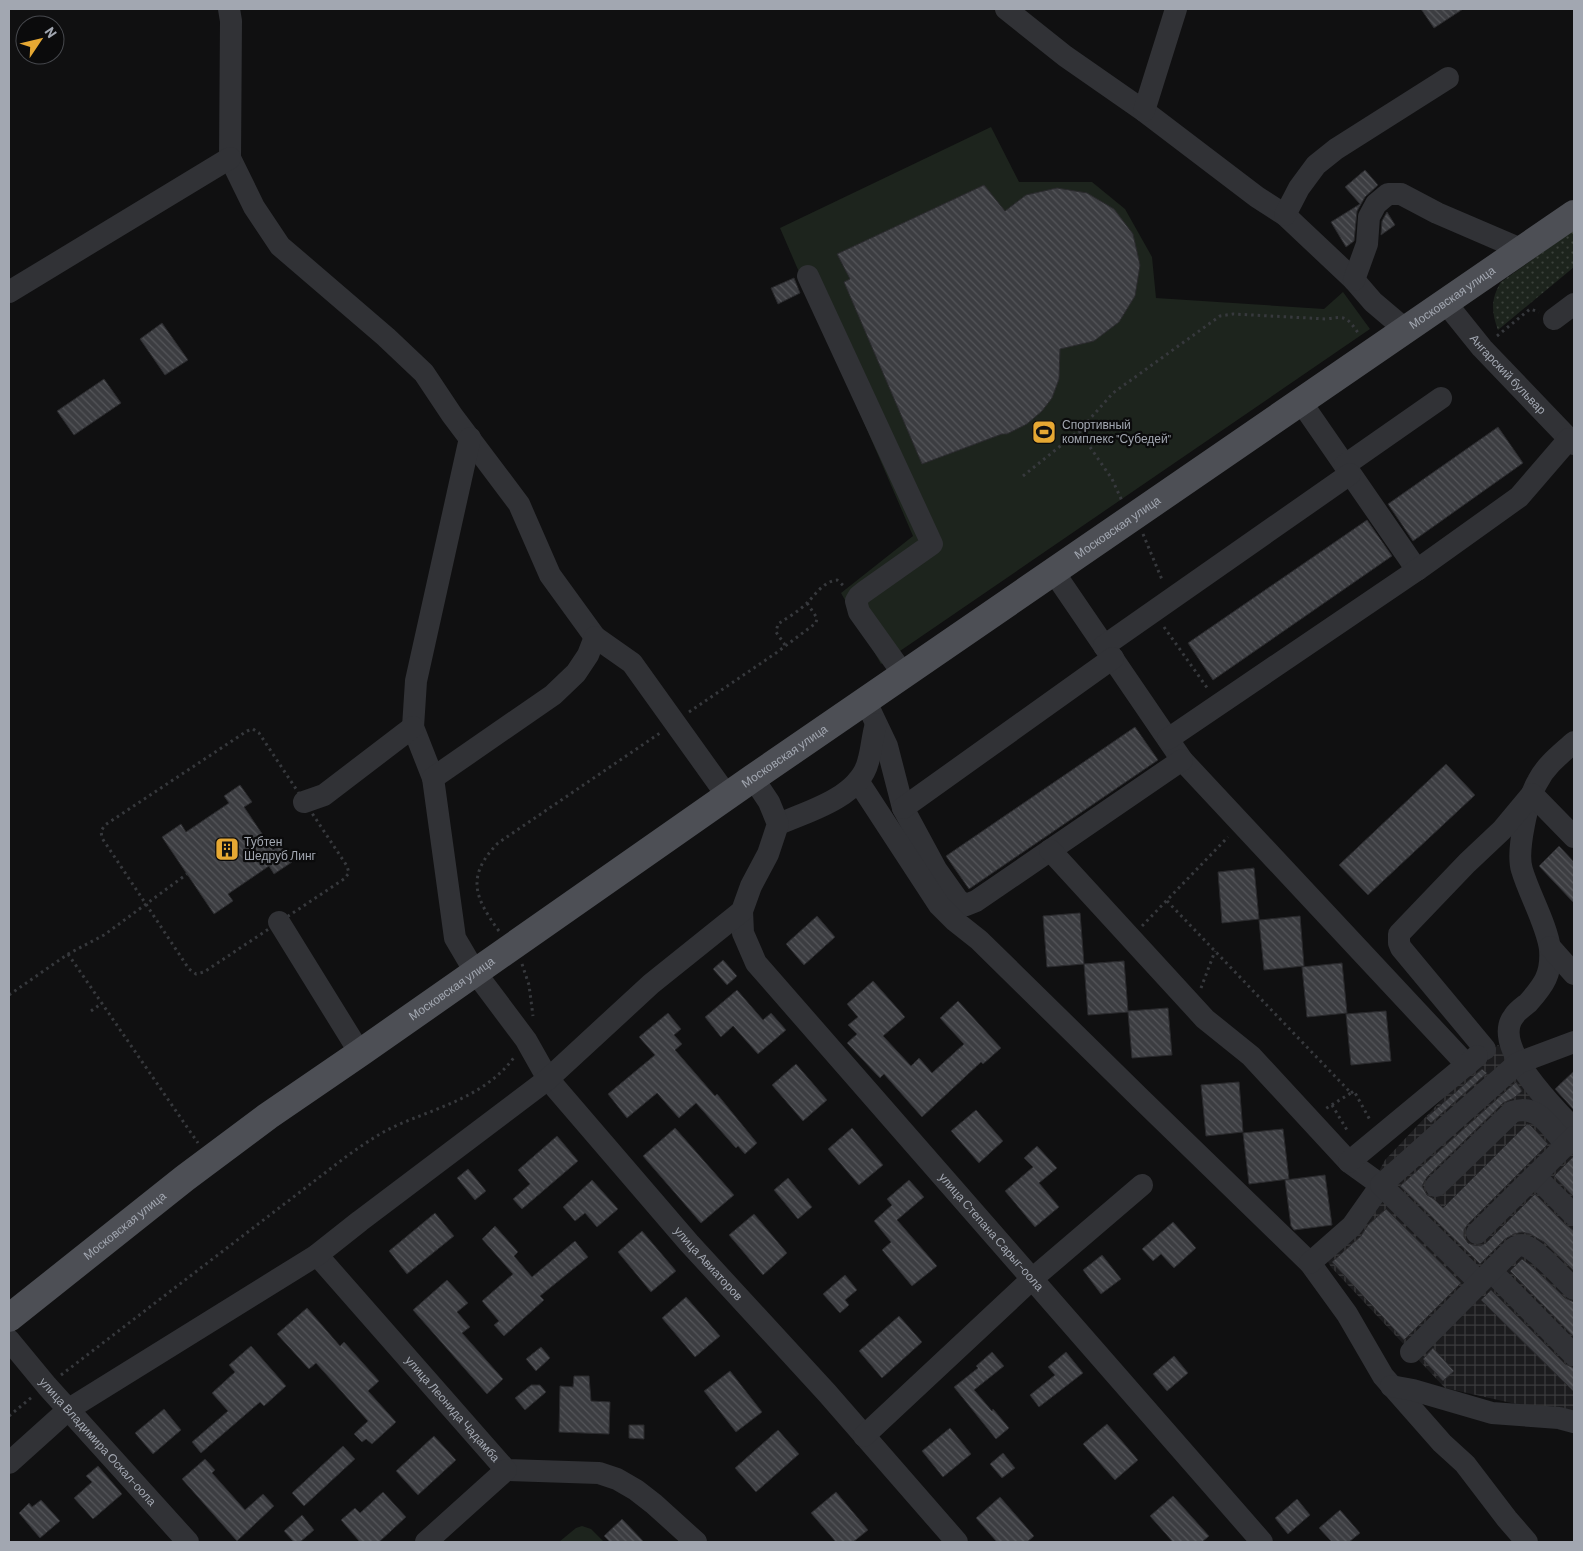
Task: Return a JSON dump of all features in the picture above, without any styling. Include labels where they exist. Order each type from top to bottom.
[{"type":"main road","name":"Московская улица","points":[[9,1318],[209,1160],[268,1116],[753,778],[871,713],[904,675],[1574,214]]},
{"type":"street","points":[[229,9],[230,158],[254,206],[280,246],[386,336],[424,373],[519,504],[550,575],[595,637],[632,663],[728,797]]},
{"type":"street","points":[[1006,9],[1065,56],[1144,111],[1257,197],[1285,215],[1354,280],[1374,302],[1406,330]]},
{"type":"street","points":[[1144,111],[1176,9]]},
{"type":"street","points":[[1285,215],[1299,188],[1316,165],[1336,149],[1448,78]]},
{"type":"street","points":[[9,292],[230,158]]},
{"type":"street","points":[[1354,280],[1367,244],[1370,217],[1376,204],[1388,194],[1401,194],[1437,213],[1523,250]]},
{"type":"street","points":[[808,276],[932,544],[864,592],[856,601],[859,612],[904,675]]},
{"type":"street","name":"Ангарский бульвар","points":[[1445,302],[1482,348],[1572,442]]},
{"type":"street","points":[[1554,319],[1574,304]]},
{"type":"street","points":[[903,808],[1108,652],[1162,606],[1348,470],[1441,398]]},
{"type":"street","points":[[1300,402],[1417,570]]},
{"type":"street","points":[[304,802],[324,794],[413,727],[416,681],[470,438]]},
{"type":"street","points":[[1168,739],[1417,570],[1519,497],[1572,442]]},
{"type":"street","points":[[1054,572],[1182,760],[1467,1064]]},
{"type":"street","points":[[434,778],[553,695],[576,674],[588,655],[595,637]]},
{"type":"street","points":[[871,713],[887,746],[903,808],[936,869],[958,900],[966,905],[976,901],[1182,760]]},
{"type":"street","points":[[778,824],[821,807],[858,782],[868,763],[872,736],[871,713]]},
{"type":"street","name":"улица Авиаторов","points":[[413,727],[434,778],[455,938],[475,972],[526,1040],[548,1079],[689,1242],[827,1393],[957,1542]]},
{"type":"street","points":[[1349,1162],[1508,1029],[1513,1016],[1545,982],[1550,964],[1550,947],[1521,868],[1521,841],[1532,794],[1538,780],[1548,767],[1574,742]]},
{"type":"street","points":[[9,1463],[69,1409],[317,1255],[548,1079],[651,984],[742,911],[751,886],[768,854],[778,824],[769,802],[753,778]]},
{"type":"street","points":[[858,782],[939,905],[955,921],[980,940],[1140,1099],[1310,1263],[1348,1314],[1383,1376],[1442,1443],[1465,1464],[1527,1542]]},
{"type":"street","points":[[1532,794],[1574,837]]},
{"type":"street","points":[[1485,1049],[1398,944],[1399,934],[1467,863],[1502,830],[1532,794]]},
{"type":"street","points":[[1050,850],[1193,1006],[1215,1028],[1251,1056],[1349,1162],[1381,1185],[1574,1355]]},
{"type":"street","name":"улица Степана Сарыг-оола","points":[[742,911],[742,933],[756,963],[1262,1542]]},
{"type":"street","points":[[280,922],[360,1053]]},
{"type":"street","points":[[1550,947],[1574,974]]},
{"type":"street","points":[[1508,1029],[1518,1063],[1572,1137]]},
{"type":"street","points":[[1310,1263],[1352,1226],[1381,1185],[1518,1063],[1574,1042]]},
{"type":"street","points":[[1436,1186],[1512,1112],[1520,1109],[1537,1113],[1572,1137]]},
{"type":"street","points":[[1477,1232],[1572,1137]]},
{"type":"street","points":[[1535,1176],[1574,1215]]},
{"type":"street","points":[[864,1436],[1032,1279],[1142,1185]]},
{"type":"street","points":[[1411,1352],[1514,1248],[1524,1245],[1535,1251],[1574,1289]]},
{"type":"street","name":"улица Леонида Чадамба","points":[[317,1255],[506,1470],[592,1473],[618,1479],[654,1504],[696,1542]]},
{"type":"street","name":"улица Владимира Оскал-оола","points":[[9,1340],[47,1386],[188,1542]]},
{"type":"street","points":[[1391,1386],[1413,1390],[1492,1413],[1559,1418],[1574,1422]]},
{"type":"street","points":[[426,1542],[506,1470]]},
{"type":"path","points":[[1497,336],[1530,309],[1554,319]]},
{"type":"path","points":[[1023,476],[1079,431],[1113,392],[1220,316],[1233,314],[1327,319],[1341,316],[1348,320],[1359,334]]},
{"type":"path","points":[[1079,431],[1112,479],[1122,500]]},
{"type":"path","points":[[1141,529],[1162,606],[1219,704]]},
{"type":"path","points":[[785,645],[776,632],[776,626],[807,603],[815,593],[834,580],[840,581],[856,601]]},
{"type":"path","points":[[501,933],[484,911],[478,895],[477,880],[480,866],[489,852],[498,843],[776,653],[817,622],[818,618],[807,603]]},
{"type":"path","points":[[253,729],[259,733],[304,802],[347,866],[348,873],[344,879],[280,922],[204,972],[196,974],[189,969],[101,835],[103,827],[247,731],[253,729]]},
{"type":"path","points":[[1131,938],[1234,831]]},
{"type":"path","points":[[9,995],[68,954],[104,935],[187,874]]},
{"type":"path","points":[[1167,901],[1351,1093]]},
{"type":"path","points":[[1193,1006],[1215,951]]},
{"type":"path","points":[[68,954],[209,1160]]},
{"type":"path","points":[[9,1416],[316,1179],[367,1142],[399,1124],[462,1099],[490,1081],[511,1062],[526,1040],[532,1022],[529,985],[519,959]]},
{"type":"path","points":[[91,1010],[102,1003]]},
{"type":"path","points":[[1309,1119],[1354,1091],[1379,1136]]},
{"type":"shaded area","name":"Спортивный комплекс \"Субедей\"","points":[[991,127],[1019,182],[1092,182],[1125,209],[1152,257],[1156,298],[1324,309],[1343,292],[1370,329],[881,664],[841,593],[913,536],[780,228]]},
{"type":"shaded area","points":[[1574,230],[1574,267],[1498,330],[1493,305],[1495,294],[1501,282]]},
{"type":"shaded area","points":[[1498,1045],[1531,1072],[1574,1119],[1574,1417],[1445,1388],[1331,1267],[1320,1248],[1363,1201],[1385,1160],[1451,1090]]},
{"type":"shaded area","points":[[582,1526],[591,1529],[604,1542],[559,1542],[576,1528]]},
{"type":"building","points":[[1421,9],[1463,9],[1434,28]]},
{"type":"building","points":[[1365,170],[1378,185],[1365,197],[1357,211],[1354,241],[1346,247],[1331,222],[1360,204],[1345,187]]},
{"type":"building","points":[[984,185],[1005,211],[1026,195],[1057,188],[1087,193],[1114,209],[1133,234],[1140,265],[1135,296],[1119,322],[1094,341],[1060,349],[1059,379],[1052,398],[1042,411],[1027,424],[1007,434],[1002,434],[922,464],[844,282],[850,279],[837,254]]},
{"type":"building","points":[[1387,212],[1395,225],[1381,235],[1382,221]]},
{"type":"building","points":[[794,278],[800,293],[778,304],[771,288]]},
{"type":"building","points":[[162,323],[188,360],[165,375],[140,339]]},
{"type":"building","points":[[104,379],[121,403],[74,435],[57,411]]},
{"type":"building","points":[[1498,427],[1523,463],[1413,541],[1388,504]]},
{"type":"building","points":[[1367,520],[1392,556],[1213,680],[1188,643]]},
{"type":"building","points":[[1135,727],[1158,760],[969,889],[946,856]]},
{"type":"building","points":[[1446,764],[1475,795],[1368,895],[1339,865]]},
{"type":"building","name":"Тубтен Шедруб Линг","points":[[240,785],[252,802],[244,807],[273,850],[280,845],[292,862],[274,874],[269,866],[228,894],[233,901],[214,914],[162,837],[181,824],[186,832],[229,803],[224,796]]},
{"type":"building","points":[[1559,846],[1574,862],[1574,903],[1539,866]]},
{"type":"building","points":[[1254,868],[1259,919],[1222,923],[1218,872]]},
{"type":"building","points":[[1080,913],[1084,964],[1047,967],[1043,916]]},
{"type":"building","points":[[817,916],[835,937],[804,965],[786,944]]},
{"type":"building","points":[[1300,916],[1304,966],[1264,970],[1259,920]]},
{"type":"building","points":[[723,960],[737,976],[727,985],[713,969]]},
{"type":"building","points":[[1124,961],[1128,1011],[1168,1008],[1172,1055],[1132,1058],[1128,1012],[1088,1015],[1084,964]]},
{"type":"building","points":[[1342,963],[1347,1013],[1307,1017],[1302,967]]},
{"type":"building","points":[[873,981],[905,1017],[883,1036],[911,1066],[919,1058],[932,1073],[964,1044],[940,1018],[958,1001],[1001,1048],[983,1064],[981,1062],[922,1117],[884,1074],[880,1078],[847,1043],[857,1034],[848,1025],[858,1017],[847,1004]]},
{"type":"building","points":[[737,990],[763,1020],[771,1013],[786,1030],[758,1054],[733,1026],[721,1037],[705,1017]]},
{"type":"building","points":[[1386,1011],[1391,1061],[1351,1065],[1346,1014]]},
{"type":"building","points":[[668,1013],[681,1029],[674,1035],[682,1044],[675,1050],[715,1096],[717,1094],[757,1143],[745,1154],[738,1146],[736,1148],[696,1103],[679,1118],[657,1093],[627,1118],[608,1094],[655,1055],[639,1037]]},
{"type":"building","points":[[796,1064],[827,1100],[803,1121],[772,1085]]},
{"type":"building","points":[[1482,1069],[1487,1073],[1431,1123],[1426,1118]]},
{"type":"building","points":[[1574,1071],[1574,1110],[1555,1089]]},
{"type":"building","points":[[1239,1082],[1243,1132],[1206,1136],[1201,1085]]},
{"type":"building","points":[[1516,1082],[1522,1091],[1514,1098],[1503,1103],[1427,1177],[1422,1186],[1427,1195],[1443,1208],[1527,1124],[1530,1125],[1548,1144],[1468,1224],[1464,1230],[1464,1237],[1468,1243],[1473,1245],[1480,1246],[1486,1243],[1535,1194],[1574,1231],[1574,1271],[1544,1242],[1522,1232],[1505,1239],[1480,1264],[1400,1186]]},
{"type":"building","points":[[976,1110],[1003,1141],[979,1163],[951,1131]]},
{"type":"building","points":[[675,1128],[734,1195],[701,1223],[643,1156]]},
{"type":"building","points":[[852,1128],[883,1165],[859,1185],[828,1149]]},
{"type":"building","points":[[1283,1129],[1289,1179],[1249,1184],[1243,1133]]},
{"type":"building","points":[[557,1136],[578,1161],[522,1209],[513,1199],[530,1184],[518,1170]]},
{"type":"building","points":[[1037,1146],[1057,1168],[1039,1183],[1059,1207],[1035,1227],[1005,1191],[1033,1167],[1024,1158]]},
{"type":"building","points":[[1574,1156],[1574,1197],[1554,1176]]},
{"type":"building","points":[[468,1169],[486,1191],[475,1200],[457,1178]]},
{"type":"building","points":[[1325,1175],[1332,1225],[1294,1230],[1291,1226],[1285,1180]]},
{"type":"building","points":[[788,1178],[812,1207],[798,1219],[774,1190]]},
{"type":"building","points":[[592,1180],[618,1209],[597,1227],[585,1213],[575,1221],[563,1207]]},
{"type":"building","points":[[909,1180],[924,1197],[897,1220],[937,1266],[912,1286],[882,1250],[891,1242],[874,1221],[892,1205],[887,1199]]},
{"type":"building","points":[[1386,1209],[1461,1283],[1404,1340],[1332,1262],[1361,1236],[1368,1225]]},
{"type":"building","points":[[435,1213],[454,1236],[407,1274],[389,1251]]},
{"type":"building","points":[[754,1214],[787,1253],[763,1275],[729,1235]]},
{"type":"building","points":[[1173,1222],[1196,1248],[1174,1268],[1161,1254],[1153,1261],[1142,1249]]},
{"type":"building","points":[[495,1226],[518,1252],[514,1256],[532,1277],[575,1241],[588,1257],[540,1296],[544,1300],[504,1336],[494,1325],[499,1321],[482,1301],[513,1274],[482,1239]]},
{"type":"building","points":[[642,1231],[676,1271],[651,1292],[618,1252]]},
{"type":"building","points":[[1102,1255],[1121,1279],[1101,1294],[1083,1270]]},
{"type":"building","points":[[1522,1259],[1565,1298],[1574,1302],[1574,1337],[1510,1271]]},
{"type":"building","points":[[845,1275],[857,1290],[845,1300],[849,1305],[840,1313],[823,1294]]},
{"type":"building","points":[[447,1280],[468,1303],[457,1312],[470,1327],[462,1333],[503,1379],[487,1394],[413,1310]]},
{"type":"building","points":[[1491,1290],[1565,1364],[1574,1368],[1574,1392],[1481,1300]]},
{"type":"building","points":[[686,1297],[720,1336],[695,1357],[662,1318]]},
{"type":"building","points":[[307,1308],[340,1346],[344,1342],[379,1381],[368,1391],[396,1422],[372,1444],[366,1439],[362,1442],[354,1434],[368,1421],[316,1363],[309,1369],[277,1334]]},
{"type":"building","points":[[899,1316],[922,1342],[882,1378],[859,1351]]},
{"type":"building","points":[[251,1346],[286,1386],[264,1406],[260,1402],[201,1453],[192,1442],[228,1411],[212,1393],[235,1372],[229,1365]]},
{"type":"building","points":[[541,1347],[550,1358],[536,1371],[526,1359]]},
{"type":"building","points":[[1433,1348],[1454,1371],[1443,1381],[1423,1359]]},
{"type":"building","points":[[992,1352],[1004,1366],[974,1390],[1009,1428],[996,1439],[954,1387],[978,1368],[976,1366]]},
{"type":"building","points":[[1066,1352],[1083,1373],[1039,1407],[1030,1395],[1055,1375],[1048,1367]]},
{"type":"building","points":[[1174,1356],[1188,1373],[1167,1391],[1153,1374]]},
{"type":"building","points":[[730,1371],[762,1412],[736,1432],[704,1391]]},
{"type":"building","points":[[574,1376],[589,1376],[591,1401],[610,1402],[609,1434],[559,1432],[560,1386],[573,1387]]},
{"type":"building","points":[[531,1385],[540,1385],[546,1392],[525,1410],[515,1398]]},
{"type":"building","points":[[164,1409],[181,1430],[153,1454],[135,1433]]},
{"type":"building","points":[[1107,1424],[1138,1460],[1115,1480],[1083,1444]]},
{"type":"building","points":[[629,1425],[644,1425],[644,1439],[629,1438]]},
{"type":"building","points":[[950,1428],[971,1454],[943,1477],[922,1451]]},
{"type":"building","points":[[778,1430],[799,1454],[756,1492],[735,1468]]},
{"type":"building","points":[[434,1436],[456,1460],[418,1495],[396,1471]]},
{"type":"building","points":[[343,1446],[355,1459],[304,1506],[292,1493]]},
{"type":"building","points":[[1003,1453],[1015,1468],[1002,1478],[990,1464]]},
{"type":"building","points":[[205,1459],[215,1470],[212,1473],[245,1510],[263,1494],[274,1506],[237,1541],[182,1479]]},
{"type":"building","points":[[98,1466],[122,1494],[93,1519],[74,1498],[92,1482],[86,1476]]},
{"type":"building","points":[[383,1492],[406,1517],[379,1542],[360,1542],[341,1520],[355,1508],[360,1513]]},
{"type":"building","points":[[836,1492],[868,1530],[853,1542],[836,1542],[811,1513]]},
{"type":"building","points":[[1173,1496],[1209,1536],[1202,1542],[1173,1542],[1150,1516]]},
{"type":"building","points":[[1000,1497],[1034,1536],[1027,1542],[997,1542],[976,1518]]},
{"type":"building","points":[[1297,1499],[1310,1515],[1288,1534],[1275,1518]]},
{"type":"building","points":[[41,1500],[60,1521],[40,1538],[19,1513],[29,1503],[32,1507]]},
{"type":"building","points":[[1340,1510],[1360,1533],[1349,1542],[1332,1542],[1319,1528]]},
{"type":"building","points":[[302,1515],[314,1530],[300,1542],[294,1542],[284,1531]]},
{"type":"building","points":[[622,1519],[644,1542],[610,1542],[604,1536]]},
{"type":"place","name":"Спортивный комплекс \"Субедей\"","points":[[1044,432]]},
{"type":"place","name":"Тубтен Шедруб Линг","points":[[227,849]]}]
